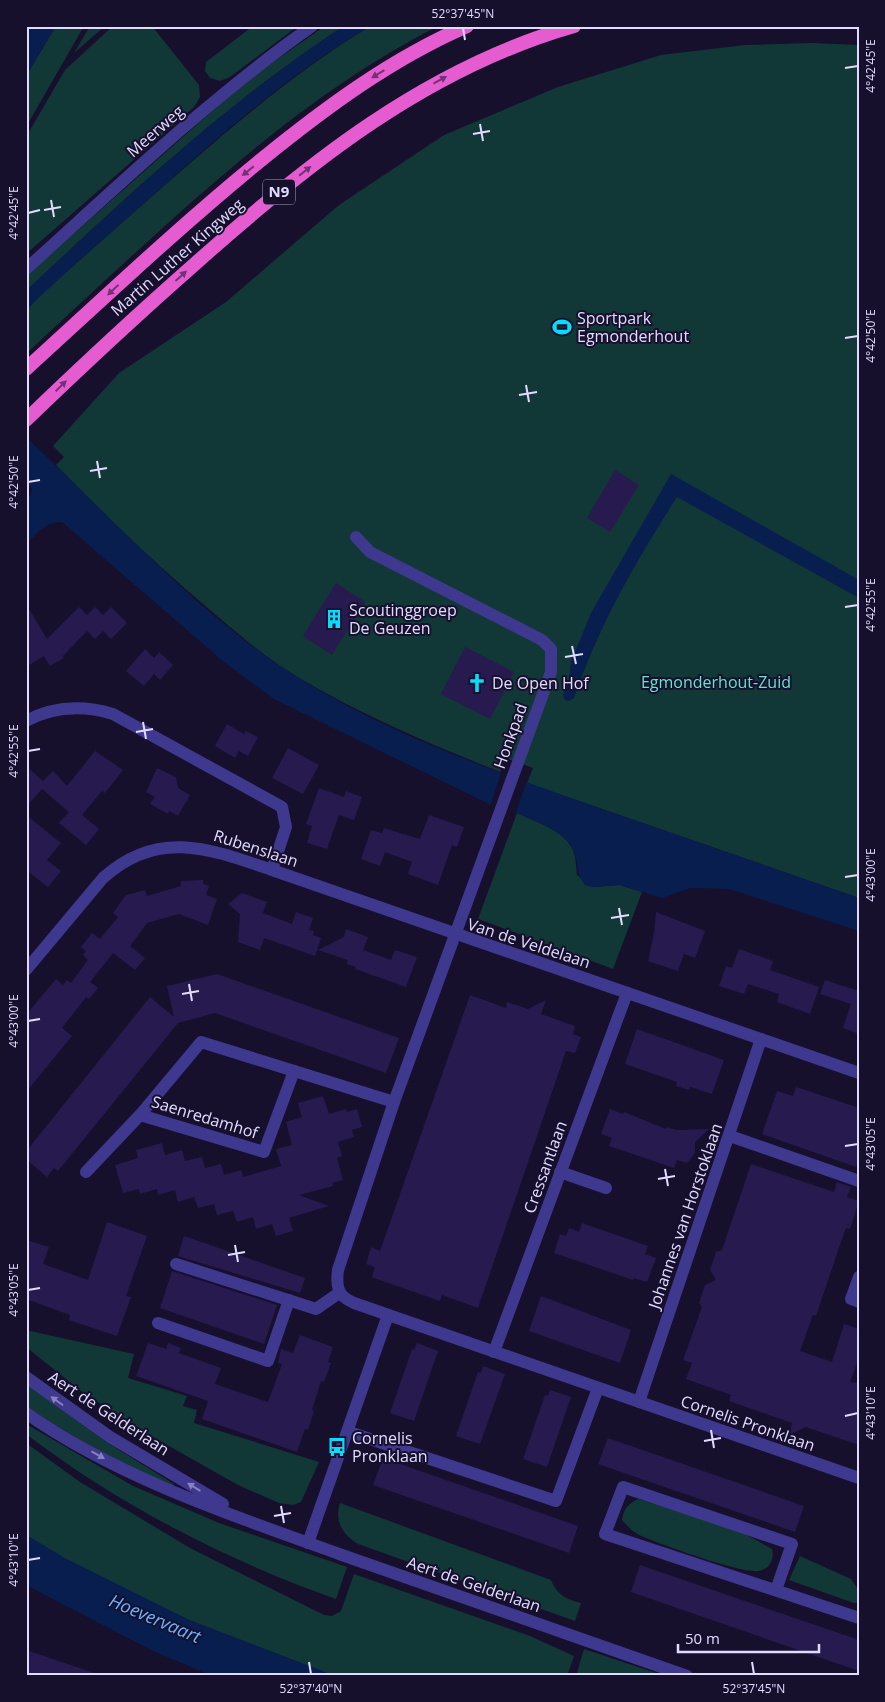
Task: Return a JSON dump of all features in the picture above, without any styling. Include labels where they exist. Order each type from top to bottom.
[{"type":"highway","name":"Martin Luther Kingweg","points":[[26,369],[201,209],[321,112],[373,77],[425,46],[467,26]]},
{"type":"highway","name":"Martin Luther Kingweg","points":[[26,420],[139,313],[228,234],[348,137],[445,77],[527,41],[574,26]]},
{"type":"street","name":"Meerweg","points":[[26,269],[137,168],[272,55],[312,26]]},
{"type":"street","name":"Honkpad","points":[[356,537],[370,552],[542,640],[551,649],[551,672],[457,934]]},
{"type":"street","points":[[26,721],[49,711],[68,708],[84,708],[113,714],[282,807],[286,826],[272,870]]},
{"type":"street","name":"Rubenslaan","points":[[26,970],[103,878],[116,866],[132,857],[164,848],[193,846],[211,849],[457,934]]},
{"type":"street","name":"Van de Veldelaan","points":[[339,1293],[337,1283],[338,1270],[394,1102],[457,934],[859,1073]]},
{"type":"street","name":"Cressantlaan","points":[[494,1352],[627,993]]},
{"type":"street","name":"Johannes van Horstoklaan","points":[[639,1402],[730,1136],[761,1039]]},
{"type":"street","name":"Saenredamhof","points":[[86,1172],[140,1115],[201,1042],[394,1102]]},
{"type":"street","name":"Saenredamhof","points":[[140,1115],[264,1152],[294,1071]]},
{"type":"street","points":[[730,1136],[859,1182]]},
{"type":"street","points":[[560,1172],[606,1188]]},
{"type":"street","points":[[176,1264],[316,1309],[339,1293],[345,1300],[388,1315],[308,1543]]},
{"type":"street","points":[[859,1277],[851,1299],[859,1302]]},
{"type":"street","points":[[158,1323],[268,1361],[289,1300]]},
{"type":"street","name":"Cornelis Pronklaan","points":[[388,1315],[859,1478]]},
{"type":"street","name":"Aert de Gelderlaan","points":[[26,1377],[110,1437],[251,1521]]},
{"type":"street","points":[[348,1432],[556,1501],[598,1388]]},
{"type":"street","name":"Aert de Gelderlaan","points":[[26,1413],[123,1470],[156,1485],[308,1543],[687,1676]]},
{"type":"street","points":[[776,1590],[792,1544],[623,1487],[605,1534],[859,1618]]},
{"type":"green space","points":[[56,26],[84,26],[26,127],[26,76]]},
{"type":"green space","points":[[90,26],[105,26],[74,53]]},
{"type":"green space","points":[[113,26],[152,26],[199,85],[200,97],[194,107],[26,254],[26,159],[29,153],[26,152],[26,137],[65,70]]},
{"type":"green space","points":[[253,26],[298,26],[230,77],[220,81],[210,78],[205,71],[206,62]]},
{"type":"green space","points":[[325,26],[344,26],[260,86],[179,151],[26,291],[26,276],[227,98],[266,67]]},
{"type":"green space","points":[[371,26],[438,26],[367,66],[269,137],[177,215],[26,354],[26,310],[46,290],[259,105],[295,77]]},
{"type":"green space","name":"Egmonderhout-Zuid","points":[[811,43],[859,45],[859,898],[527,783],[533,768],[505,758],[500,772],[399,729],[325,693],[278,665],[226,624],[134,542],[56,465],[64,457],[53,446],[119,373],[226,302],[339,205],[444,135],[558,87],[661,55],[745,45]]},
{"type":"green space","points":[[517,813],[548,827],[568,841],[576,861],[577,875],[592,887],[620,885],[642,892],[613,969],[478,919]]},
{"type":"green space","points":[[26,1330],[134,1354],[128,1378],[187,1396],[183,1406],[197,1410],[194,1423],[319,1462],[301,1502],[293,1505],[279,1503],[238,1485],[146,1433],[81,1391],[26,1347]]},
{"type":"green space","points":[[26,1384],[106,1442],[174,1484],[173,1486],[111,1458],[26,1408]]},
{"type":"green space","points":[[26,1424],[133,1486],[219,1523],[347,1567],[336,1599],[254,1567],[175,1529],[136,1507],[98,1484],[26,1434]]},
{"type":"green space","points":[[26,1443],[80,1482],[190,1548],[324,1615],[332,1616],[341,1611],[354,1574],[530,1636],[574,1656],[567,1676],[335,1676],[189,1620],[66,1559],[26,1535]]},
{"type":"green space","points":[[638,1499],[734,1528],[772,1549],[772,1560],[765,1569],[749,1571],[680,1551],[639,1535],[622,1520],[627,1507]]},
{"type":"green space","points":[[340,1503],[551,1580],[563,1596],[581,1603],[575,1621],[358,1544],[341,1527],[338,1516]]},
{"type":"green space","points":[[800,1556],[851,1579],[859,1591],[859,1603],[854,1603],[789,1580]]},
{"type":"green space","points":[[584,1649],[665,1676],[576,1676]]},
{"type":"water","points":[[26,26],[56,26],[26,76]]},
{"type":"water","points":[[344,26],[371,26],[312,64],[256,106],[202,151],[26,310],[26,291],[179,151],[260,86]]},
{"type":"water","points":[[26,437],[157,564],[225,625],[261,653],[334,699],[371,718],[485,767],[859,898],[859,931],[729,889],[690,888],[662,898],[620,885],[592,887],[585,885],[578,872],[573,849],[568,841],[559,834],[536,821],[489,804],[274,699],[224,662],[62,522],[46,526],[26,545],[26,500],[31,495],[32,489],[26,482]]},
{"type":"water","points":[[671,474],[859,580],[859,598],[677,497],[647,546],[607,619],[574,698],[569,701],[565,700],[563,695],[569,680],[571,662],[591,613]]},
{"type":"water","name":"Hoevervaart","points":[[26,1535],[66,1559],[189,1620],[335,1676],[212,1676],[151,1650],[26,1585]]},
{"type":"pier","points":[[502,770],[527,780],[515,815],[490,807]]},
{"type":"building","points":[[615,470],[639,485],[610,532],[587,518]]},
{"type":"building","name":"Scoutinggroep De Geuzen","points":[[336,583],[365,602],[332,655],[303,636]]},
{"type":"building","points":[[26,604],[47,639],[79,607],[87,615],[95,607],[103,615],[111,607],[127,623],[111,639],[103,631],[95,639],[87,631],[63,656],[64,658],[50,666],[44,656],[26,667]]},
{"type":"building","name":"De Open Hof","points":[[465,647],[514,672],[490,719],[441,694]]},
{"type":"building","points":[[145,649],[154,658],[159,652],[173,665],[160,680],[154,674],[144,686],[126,671]]},
{"type":"building","points":[[227,724],[244,734],[246,731],[258,737],[248,756],[239,751],[235,758],[215,746]]},
{"type":"building","points":[[288,748],[319,765],[303,794],[272,778]]},
{"type":"building","points":[[95,751],[123,770],[105,793],[102,791],[82,815],[99,829],[86,845],[59,823],[69,812],[42,789],[26,807],[26,766],[43,781],[53,771],[67,786]]},
{"type":"building","points":[[157,768],[176,777],[178,788],[190,795],[178,816],[169,811],[168,814],[150,804],[155,797],[146,792]]},
{"type":"building","points":[[319,788],[344,797],[346,791],[362,797],[354,820],[339,815],[327,849],[307,843],[312,826],[306,824]]},
{"type":"building","points":[[26,815],[61,843],[47,860],[61,871],[48,887],[26,870]]},
{"type":"building","points":[[429,815],[464,827],[457,847],[452,845],[438,885],[408,874],[412,862],[385,852],[380,866],[361,859],[371,830],[382,833],[384,828],[420,839]]},
{"type":"building","points":[[203,880],[203,884],[209,886],[206,895],[217,899],[208,925],[179,914],[147,923],[130,946],[145,958],[135,970],[113,953],[90,982],[98,988],[89,999],[86,997],[62,1028],[72,1036],[26,1092],[26,1015],[56,979],[63,985],[67,980],[71,983],[88,960],[83,955],[86,951],[81,947],[92,933],[100,939],[118,917],[113,913],[126,895],[145,890],[147,896],[181,886],[181,881]]},
{"type":"building","points":[[242,893],[267,902],[263,913],[292,924],[296,912],[313,918],[309,930],[314,931],[313,935],[321,938],[315,956],[264,938],[260,950],[238,942],[240,914],[228,904]]},
{"type":"building","points":[[656,912],[705,931],[695,958],[684,954],[678,971],[648,961]]},
{"type":"building","points":[[346,929],[368,937],[363,950],[391,960],[395,950],[417,957],[406,987],[355,969],[356,967],[347,964],[348,960],[318,950],[344,937]]},
{"type":"building","points":[[739,949],[773,961],[770,970],[819,987],[810,1014],[777,1002],[779,994],[748,984],[744,994],[719,986],[726,966],[732,968]]},
{"type":"building","points":[[217,974],[399,1038],[386,1073],[215,1013],[178,1023],[58,1171],[54,1168],[47,1177],[26,1159],[26,1152],[32,1144],[150,997],[174,1017],[167,986]]},
{"type":"building","points":[[825,980],[856,990],[859,989],[859,1034],[843,1028],[851,1004],[820,994]]},
{"type":"building","points":[[470,995],[506,1008],[507,1002],[528,1009],[546,1000],[541,1014],[575,1026],[573,1034],[581,1037],[575,1053],[566,1051],[478,1308],[442,1295],[440,1301],[374,1278],[372,1277],[375,1267],[366,1264],[371,1247],[380,1251]]},
{"type":"building","points":[[637,1029],[724,1060],[712,1094],[690,1087],[689,1090],[676,1086],[677,1082],[625,1064]]},
{"type":"building","points":[[796,1087],[859,1108],[859,1158],[856,1167],[762,1134],[777,1091],[793,1096]]},
{"type":"building","points":[[323,1096],[329,1114],[346,1109],[347,1112],[357,1109],[362,1127],[352,1130],[354,1137],[338,1142],[342,1156],[337,1158],[343,1180],[332,1183],[333,1186],[299,1195],[329,1206],[289,1218],[293,1231],[276,1236],[272,1224],[256,1229],[253,1217],[237,1222],[233,1211],[217,1215],[214,1204],[198,1208],[194,1197],[178,1202],[175,1190],[158,1195],[157,1189],[140,1194],[139,1189],[123,1193],[115,1165],[138,1158],[136,1150],[162,1143],[165,1155],[182,1150],[185,1161],[202,1157],[205,1168],[221,1164],[224,1175],[241,1170],[243,1177],[281,1166],[276,1149],[292,1145],[286,1122],[302,1117],[298,1103]]},
{"type":"building","points":[[610,1109],[623,1114],[624,1112],[666,1129],[667,1127],[676,1130],[709,1129],[695,1142],[695,1153],[687,1163],[677,1160],[674,1168],[609,1146],[612,1138],[601,1134]]},
{"type":"building","points":[[751,1164],[834,1192],[837,1182],[851,1187],[847,1197],[859,1201],[850,1229],[846,1228],[844,1233],[816,1316],[813,1315],[800,1351],[832,1362],[844,1324],[859,1329],[859,1358],[850,1382],[859,1383],[859,1445],[806,1427],[789,1435],[792,1423],[729,1401],[731,1395],[686,1379],[692,1363],[683,1360],[702,1307],[699,1303],[705,1285],[716,1280],[710,1270],[716,1252],[722,1250]]},
{"type":"building","points":[[107,1222],[147,1236],[126,1296],[131,1297],[117,1336],[69,1320],[70,1315],[26,1299],[26,1240],[49,1247],[43,1264],[88,1280]]},
{"type":"building","points":[[582,1223],[648,1246],[645,1254],[656,1258],[647,1282],[634,1278],[633,1280],[554,1253],[560,1234],[566,1236],[569,1228],[579,1232]]},
{"type":"building","points":[[184,1236],[305,1278],[300,1293],[178,1256]]},
{"type":"building","points":[[172,1271],[277,1305],[264,1344],[160,1308]]},
{"type":"building","points":[[541,1296],[631,1330],[620,1363],[529,1331]]},
{"type":"building","points":[[300,1335],[333,1347],[328,1362],[331,1363],[324,1382],[321,1381],[308,1430],[305,1429],[297,1452],[202,1419],[208,1401],[136,1376],[148,1343],[166,1349],[168,1343],[181,1348],[179,1353],[221,1368],[215,1384],[268,1402],[282,1364],[278,1363],[281,1349],[293,1353]]},
{"type":"building","points":[[417,1343],[438,1351],[414,1421],[390,1413],[412,1349],[414,1350]]},
{"type":"building","points":[[483,1366],[505,1374],[480,1444],[456,1436],[478,1372],[481,1373]]},
{"type":"building","points":[[550,1390],[571,1397],[547,1467],[523,1459],[545,1395],[548,1396]]},
{"type":"building","points":[[608,1438],[804,1506],[795,1532],[598,1464]]},
{"type":"building","points":[[383,1458],[578,1526],[569,1553],[373,1485]]},
{"type":"building","points":[[640,1565],[859,1640],[859,1671],[631,1592]]},
{"type":"building","points":[[26,1650],[94,1673],[93,1676],[26,1676]]},
{"type":"place","name":"Sportpark Egmonderhout","points":[[562,327]]},
{"type":"place","name":"Scoutinggroep De Geuzen","points":[[334,619]]},
{"type":"place","name":"De Open Hof","points":[[477,683]]},
{"type":"place","name":"Cornelis Pronklaan","points":[[337,1447]]}]
